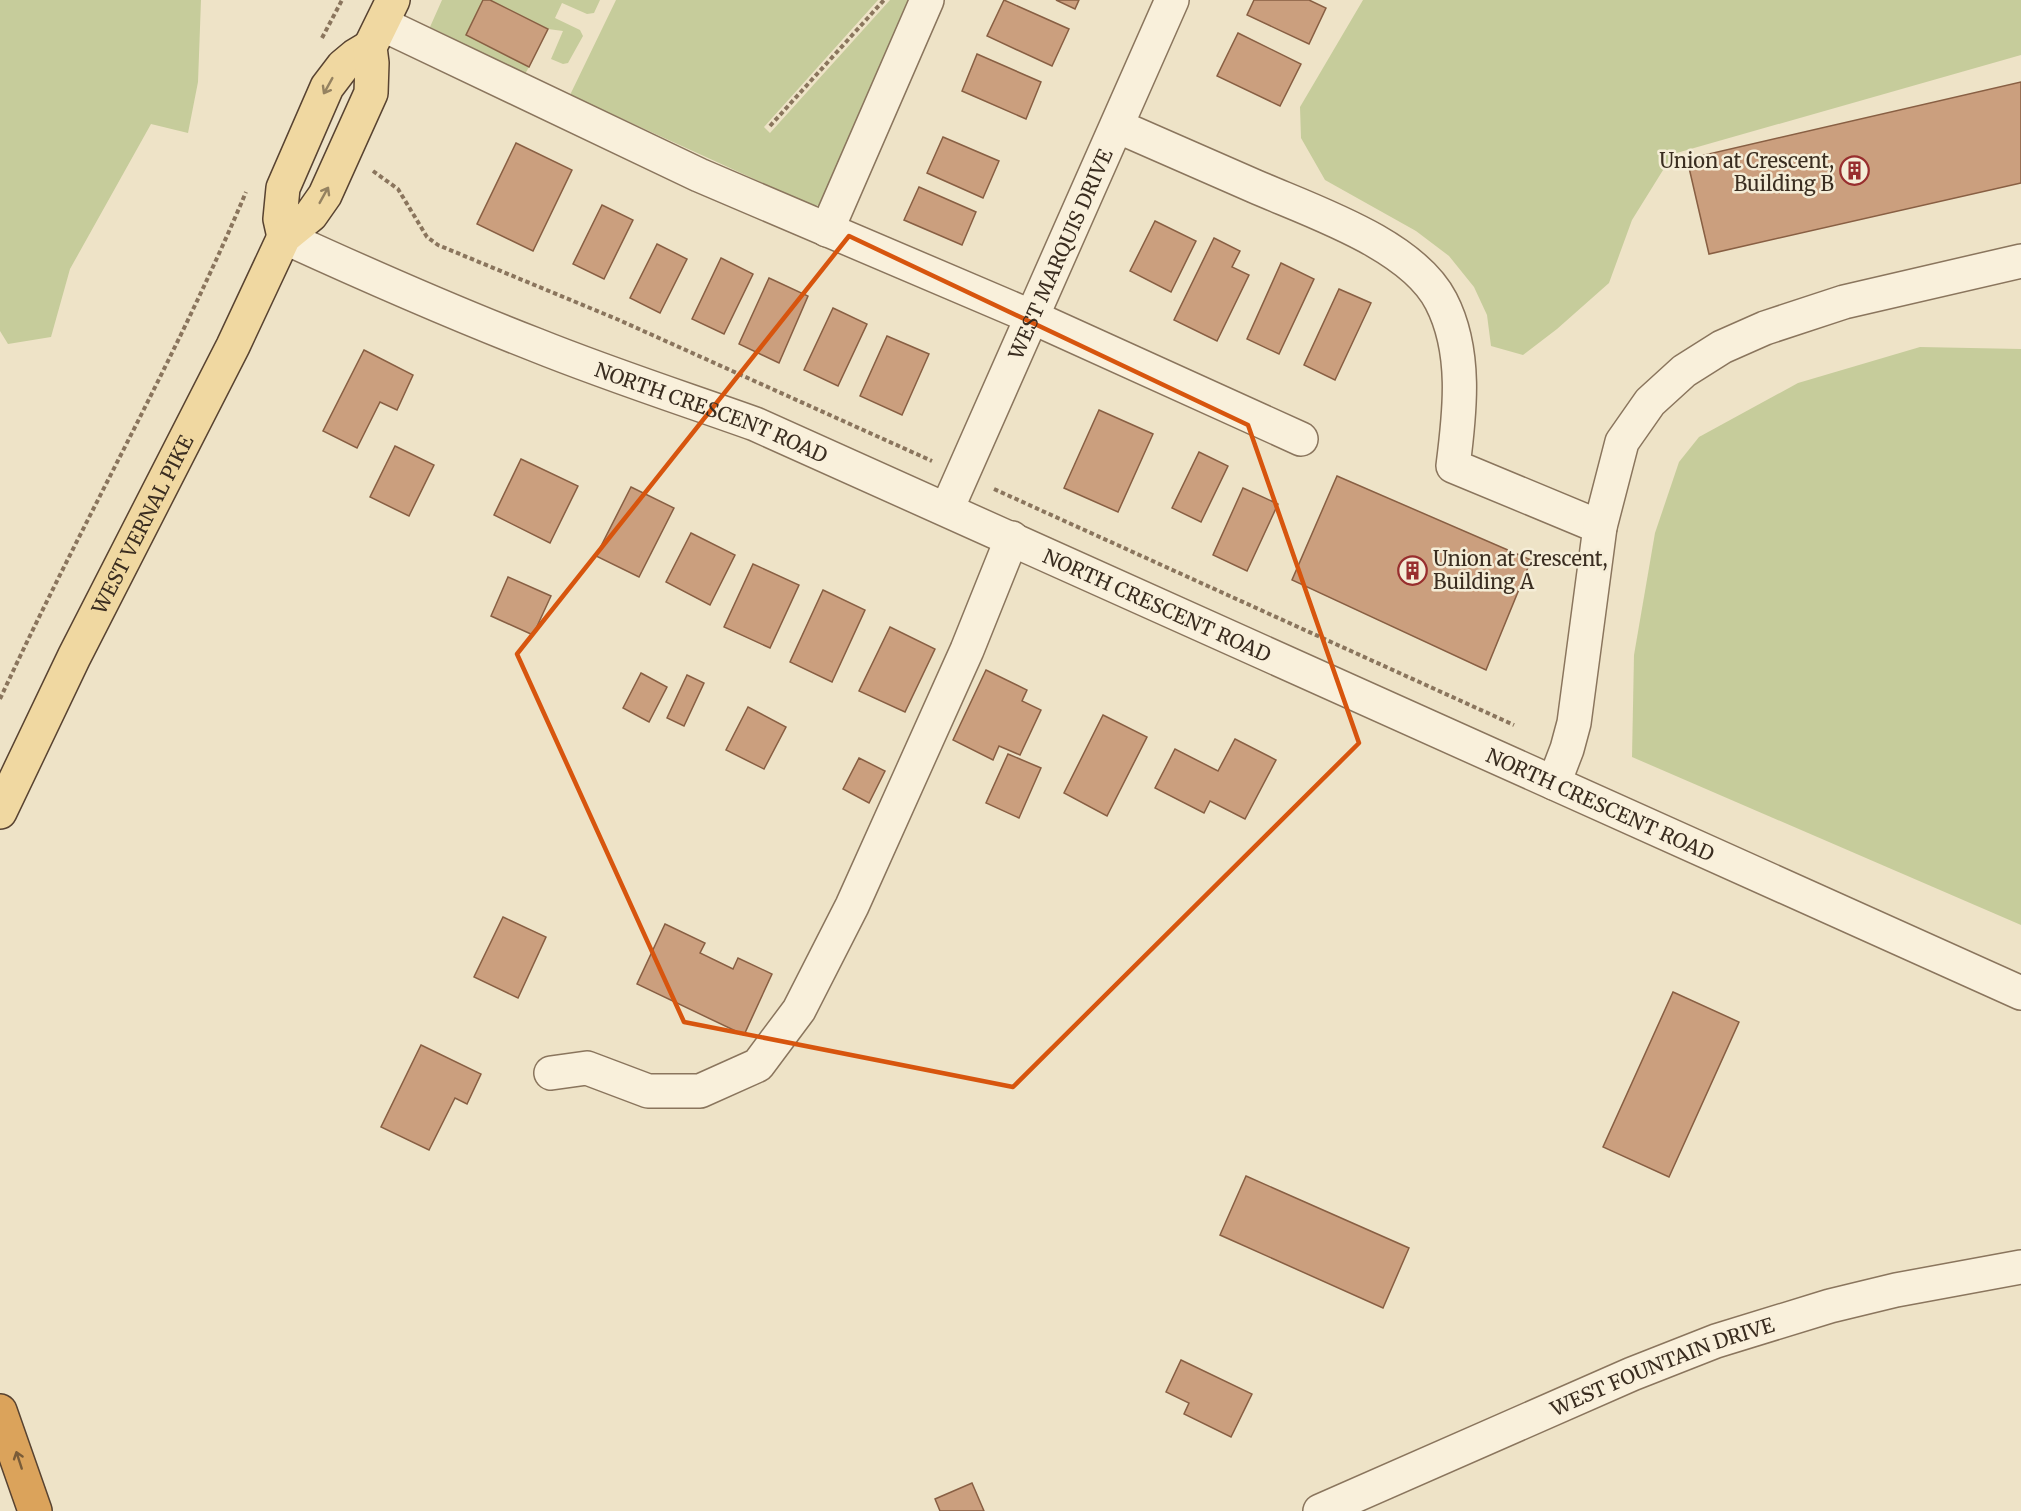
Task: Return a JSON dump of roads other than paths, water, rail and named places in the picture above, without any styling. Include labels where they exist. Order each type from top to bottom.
[{"type":"highway","points":[[0,1411],[35,1511]]},
{"type":"main road","points":[[382,24],[372,71],[371,93],[362,115],[320,204],[311,215],[284,237],[280,219],[283,188],[327,87],[382,24]]},
{"type":"main road","name":"WEST VERNAL PIKE","points":[[0,812],[74,657],[232,346],[284,237]]},
{"type":"street","points":[[826,230],[927,0]]},
{"type":"street","name":"WEST MARQUIS DRIVE","points":[[946,508],[1172,0]]},
{"type":"street","points":[[382,24],[699,175],[1032,317],[1300,439]]},
{"type":"street","points":[[1117,126],[1343,225],[1383,245],[1421,272],[1441,300],[1452,327],[1458,360],[1458,430],[1453,466],[1600,527]]},
{"type":"street","name":"NORTH CRESCENT ROAD","points":[[284,237],[399,289],[535,345],[638,384],[755,424],[2021,993]]},
{"type":"street","points":[[1554,783],[1568,749],[1574,723],[1600,527],[1622,442],[1650,402],[1684,371],[1722,347],[1764,328],[1844,302],[2021,261]]},
{"type":"street","points":[[552,1073],[586,1068],[648,1091],[700,1091],[758,1065],[799,1010],[852,906],[967,650],[1012,538]]},
{"type":"street","name":"WEST FOUNTAIN DRIVE","points":[[1320,1511],[1632,1374],[1716,1341],[1841,1303],[1896,1290],[2021,1267]]},
{"type":"place","name":"Union at Crescent, Building B","points":[[1855,171]]},
{"type":"place","name":"Union at Crescent, Building A","points":[[1412,570]]}]
